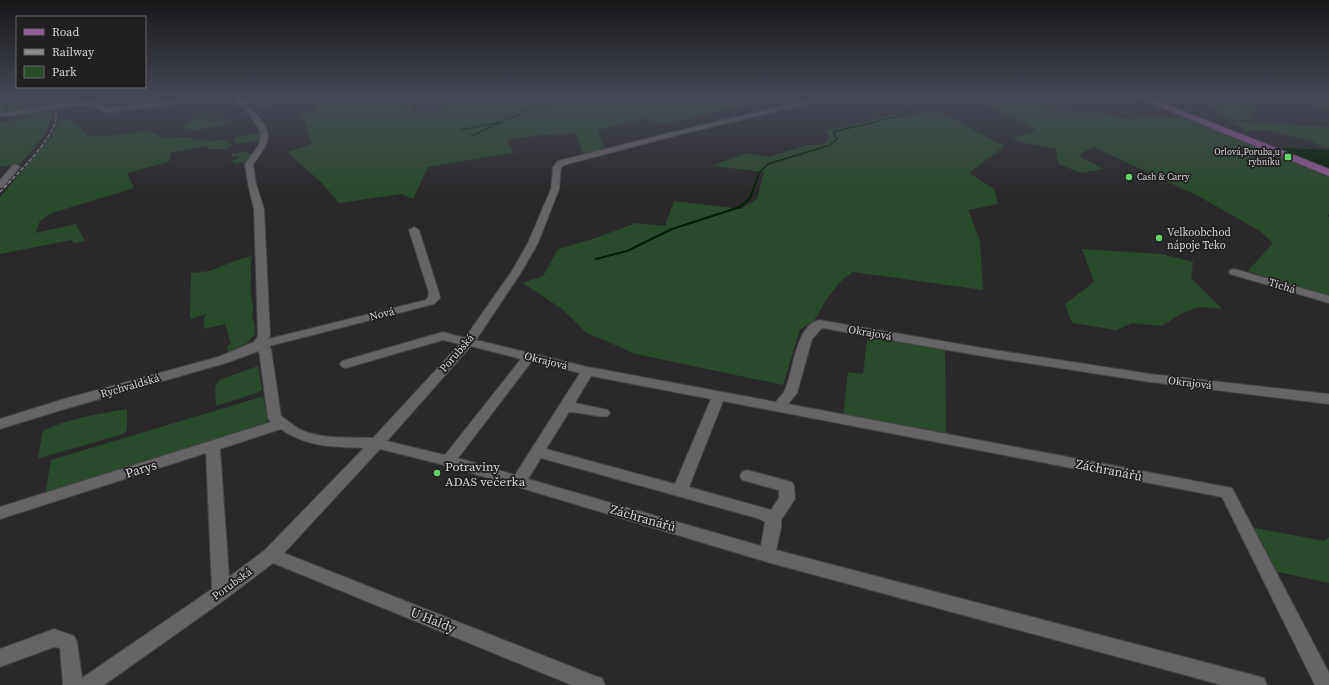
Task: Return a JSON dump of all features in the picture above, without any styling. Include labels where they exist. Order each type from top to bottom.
[{"type":"main road","points":[[1218,129],[1329,174]]},
{"type":"street","points":[[264,129],[266,137],[249,164],[252,184],[259,209],[264,336],[259,345],[265,350],[275,418],[294,432],[308,437],[326,441],[376,443]]},
{"type":"street","name":"Porubská","points":[[88,685],[221,593],[272,555],[336,488],[469,341],[517,271],[533,242],[555,188],[557,167],[561,163],[695,129]]},
{"type":"street","points":[[0,185],[16,167]]},
{"type":"street","name":"Nová","points":[[259,345],[430,302],[434,298],[434,293],[414,230]]},
{"type":"street","name":"Tichá","points":[[1234,272],[1329,300]]},
{"type":"street","name":"Okrajová","points":[[469,341],[588,371],[718,397],[779,407],[790,393],[806,338],[819,324],[988,353],[1150,378],[1329,399]]},
{"type":"street","points":[[346,364],[443,336],[469,341]]},
{"type":"street","name":"Rychvaldská","points":[[0,424],[64,404],[222,360],[259,345]]},
{"type":"street","points":[[448,461],[529,357]]},
{"type":"street","points":[[519,481],[567,407],[588,371]]},
{"type":"street","points":[[680,490],[718,397]]},
{"type":"street","points":[[567,407],[583,408],[603,413]]},
{"type":"street","name":"Záchranářů","points":[[779,407],[1227,492],[1325,685]]},
{"type":"street","name":"Parys","points":[[0,513],[282,424]]},
{"type":"street","name":"Záchranářů","points":[[376,443],[519,481],[767,555],[1256,685]]},
{"type":"street","points":[[213,446],[221,593]]},
{"type":"street","points":[[538,452],[680,490],[764,514],[773,519]]},
{"type":"street","points":[[747,476],[787,486],[787,499],[773,519],[773,528],[767,555]]},
{"type":"street","name":"U Haldy","points":[[272,555],[595,685]]},
{"type":"street","points":[[0,658],[54,638],[68,642],[73,685]]},
{"type":"green space","points":[[0,129],[47,129],[20,164],[0,167]]},
{"type":"green space","points":[[55,129],[81,129],[88,137],[147,131],[165,138],[192,137],[195,140],[205,141],[227,140],[232,144],[227,149],[209,149],[205,146],[170,153],[170,160],[168,162],[127,173],[134,188],[52,213],[40,221],[35,233],[76,224],[85,241],[75,243],[71,240],[0,254],[0,197],[50,138]]},
{"type":"green space","points":[[194,129],[203,129],[187,132]]},
{"type":"green space","points":[[307,129],[601,129],[597,130],[606,150],[584,156],[576,134],[539,135],[507,140],[513,153],[428,167],[413,199],[401,194],[339,203],[322,183],[287,152],[312,144]]},
{"type":"green space","points":[[834,129],[972,129],[1005,146],[969,173],[994,189],[998,204],[968,210],[980,241],[983,290],[853,272],[841,281],[826,300],[814,321],[800,330],[783,385],[636,354],[587,333],[562,309],[523,283],[543,276],[558,249],[593,239],[636,223],[665,226],[674,201],[741,209],[757,199],[764,172],[711,166],[746,153],[769,157],[807,145],[822,145],[829,138],[826,131]]},
{"type":"green space","points":[[1035,129],[1214,129],[1329,176],[1329,214],[1327,216],[1329,217],[1329,297],[1248,271],[1273,243],[1260,231],[1200,197],[1094,147],[1083,152],[1079,156],[1104,169],[1081,173],[1058,164],[1056,149],[1021,142],[1012,138],[1037,130]]},
{"type":"green space","points":[[1244,129],[1329,129],[1329,148],[1320,146],[1310,140],[1269,131],[1247,131]]},
{"type":"green space","points":[[259,132],[261,133],[261,140],[237,144],[234,141],[235,138]]},
{"type":"green space","points":[[244,152],[252,154],[247,160],[236,164],[231,161],[239,158],[237,156],[232,157],[232,154]]},
{"type":"green space","points":[[1082,249],[1161,254],[1193,262],[1191,278],[1222,309],[1200,307],[1182,313],[1162,326],[1132,323],[1116,330],[1072,323],[1065,304],[1094,282]]},
{"type":"green space","points":[[252,256],[251,296],[255,334],[247,343],[228,354],[227,346],[231,344],[225,324],[204,329],[204,317],[207,315],[206,314],[190,319],[191,273],[210,271],[237,260]]},
{"type":"green space","points":[[868,333],[945,348],[946,434],[843,416],[848,372],[863,374]]},
{"type":"green space","points":[[258,366],[262,390],[216,406],[215,387],[219,380]]},
{"type":"green space","points":[[263,397],[268,420],[265,425],[45,495],[51,460]]},
{"type":"green space","points":[[127,409],[127,430],[123,434],[40,458],[38,457],[43,431],[74,420]]},
{"type":"green space","points":[[1250,527],[1324,541],[1329,537],[1329,583],[1274,571]]},
{"type":"shaded area","points":[[1281,149],[1329,150],[1329,168],[1288,153]]},
{"type":"waterway","points":[[461,130],[466,129]]},
{"type":"waterway","points":[[472,136],[487,129]]},
{"type":"waterway","points":[[751,195],[759,173],[768,164],[830,145],[837,139],[833,132],[846,129]]},
{"type":"waterway","points":[[596,259],[627,251],[672,229],[740,207],[750,198],[752,194]]},
{"type":"railway","points":[[0,192],[41,147],[52,129]]},
{"type":"place","name":"Orlová,Poruba,u rybníku","points":[[1288,157]]},
{"type":"place","name":"Cash & Carry","points":[[1129,177]]},
{"type":"place","name":"Velkoobchod nápoje Teko","points":[[1159,238]]},
{"type":"place","name":"Potraviny ADAS večerka","points":[[437,473]]}]
